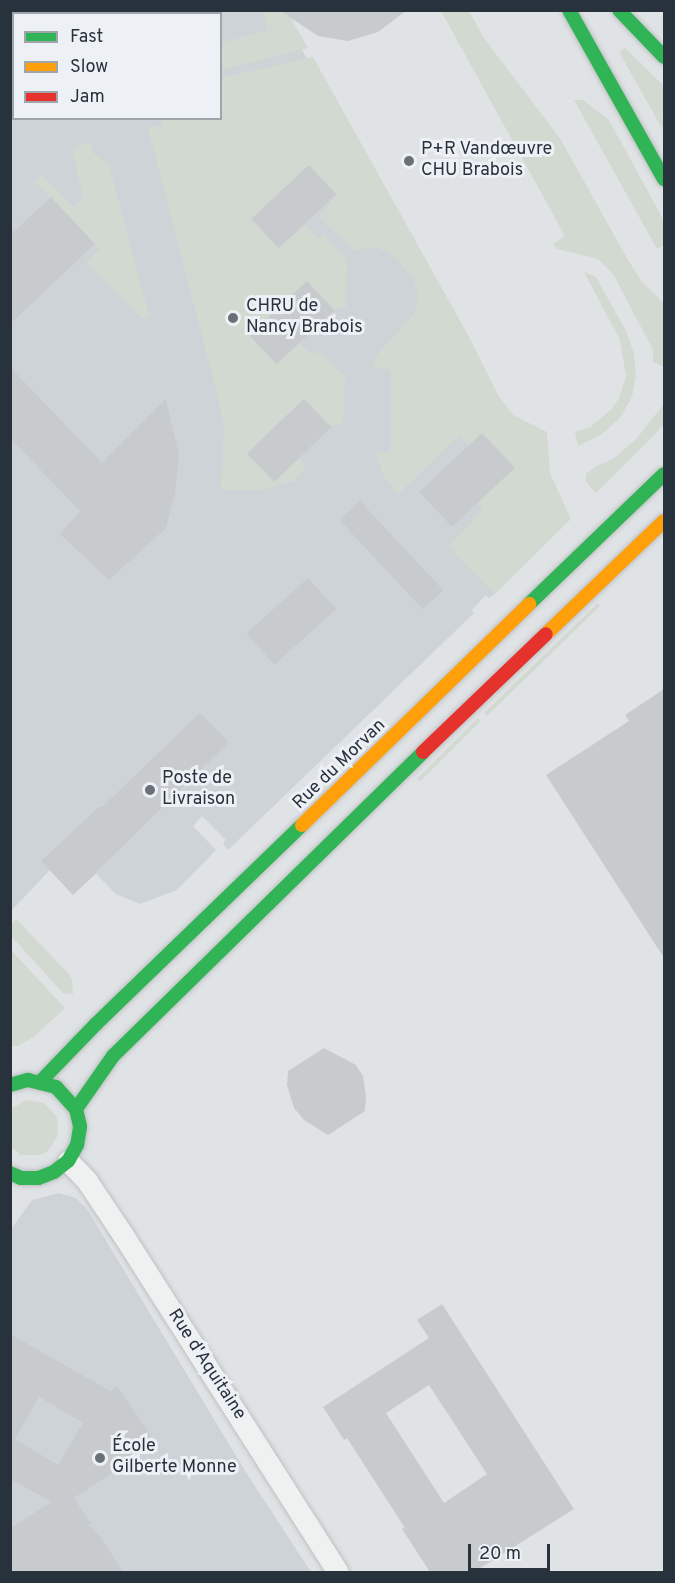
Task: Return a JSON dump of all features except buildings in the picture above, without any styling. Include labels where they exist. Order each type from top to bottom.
[{"type":"street","points":[[569,10],[664,179]]},
{"type":"street","points":[[619,10],[664,57]]},
{"type":"street","name":"Rue du Morvan","points":[[41,1081],[96,1024],[664,474]]},
{"type":"street","points":[[76,1109],[95,1079],[121,1048],[378,795],[664,521]]},
{"type":"street","points":[[10,1085],[28,1080],[41,1081],[56,1087],[76,1109],[80,1127],[77,1145],[68,1161],[54,1172],[38,1178],[10,1173]]},
{"type":"street","name":"Rue d'Aquitaine","points":[[68,1161],[87,1181],[123,1235],[338,1572]]},
{"type":"street","points":[[15,1195],[29,1178]]},
{"type":"shaded area","name":"CHRU de Nancy Brabois","points":[[11,11],[280,11],[568,518],[492,596],[489,598],[486,595],[472,610],[474,613],[228,850],[223,844],[226,840],[202,816],[193,826],[216,850],[177,890],[140,904],[116,894],[96,874],[73,895],[50,870],[11,911]]},
{"type":"shaded area","points":[[262,11],[287,11],[308,48],[222,70],[222,43],[268,30]]},
{"type":"shaded area","points":[[441,11],[469,11],[484,38],[561,140],[642,282],[664,303],[664,367],[653,362],[653,350],[613,274],[598,259],[557,249],[553,244],[565,236]]},
{"type":"shaded area","points":[[625,48],[664,86],[664,132],[619,52]]},
{"type":"shaded area","points":[[313,57],[468,335],[498,395],[513,415],[547,432],[550,473],[571,519],[495,594],[448,546],[483,510],[477,502],[515,467],[482,433],[469,445],[459,436],[398,494],[383,475],[376,453],[390,451],[391,370],[372,366],[375,357],[415,313],[418,297],[414,280],[396,258],[377,247],[353,250],[319,217],[336,194],[309,165],[251,219],[279,247],[305,225],[318,239],[323,234],[347,259],[346,307],[334,310],[307,281],[250,336],[276,364],[300,343],[312,355],[318,351],[345,377],[343,422],[331,427],[303,399],[247,452],[274,481],[299,458],[306,467],[294,481],[264,490],[221,489],[224,427],[148,128],[163,125],[162,120],[222,120],[222,78]]},
{"type":"shaded area","points":[[574,100],[583,100],[609,120],[664,221],[664,245],[657,249]]},
{"type":"shaded area","points":[[86,143],[90,145],[93,153],[106,162],[110,169],[149,315],[147,319],[141,317],[87,262],[100,249],[34,181],[42,175],[74,207],[83,198],[73,153],[77,146]]},
{"type":"shaded area","points":[[584,272],[596,277],[626,331],[634,353],[636,375],[632,397],[620,418],[602,434],[578,446],[575,432],[590,427],[611,410],[619,398],[626,376],[620,340]]},
{"type":"shaded area","points":[[664,399],[664,425],[596,493],[586,482],[586,474],[598,465],[613,459],[637,438],[663,405]]},
{"type":"shaded area","points":[[598,603],[600,606],[487,716],[484,713]]},
{"type":"shaded area","points":[[478,718],[481,721],[420,782],[417,779]]},
{"type":"shaded area","points":[[16,919],[68,973],[72,979],[73,994],[63,993],[11,936],[11,924]]},
{"type":"shaded area","points":[[10,949],[65,1008],[35,1036],[18,1046],[11,1046]]},
{"type":"shaded area","points":[[26,1100],[44,1103],[57,1117],[58,1135],[48,1151],[40,1155],[21,1155],[11,1147],[11,1109]]},
{"type":"shaded area","points":[[59,1193],[76,1198],[87,1209],[247,1474],[311,1572],[11,1572],[11,1229],[32,1200]]},
{"type":"traffic: fast","points":[[569,10],[664,179]]},
{"type":"traffic: fast","points":[[619,10],[664,57]]},
{"type":"traffic: fast","points":[[529,604],[664,474]]},
{"type":"traffic: fast","points":[[76,1109],[113,1056],[423,752]]},
{"type":"traffic: fast","points":[[41,1081],[96,1024],[302,825]]},
{"type":"traffic: fast","points":[[10,1085],[28,1080],[56,1087],[76,1109],[80,1127],[77,1145],[68,1161],[54,1172],[38,1178],[21,1178],[10,1173]]},
{"type":"traffic: slow","points":[[546,634],[664,521]]},
{"type":"traffic: slow","points":[[302,825],[529,604]]},
{"type":"traffic: jam","points":[[423,752],[546,634]]},
{"type":"place","name":"P+R Vandœuvre CHU Brabois","points":[[409,161]]},
{"type":"place","name":"CHRU de Nancy Brabois","points":[[233,318]]},
{"type":"place","name":"Poste de Livraison","points":[[150,790]]},
{"type":"place","name":"École Gilberte Monne","points":[[100,1458]]}]
